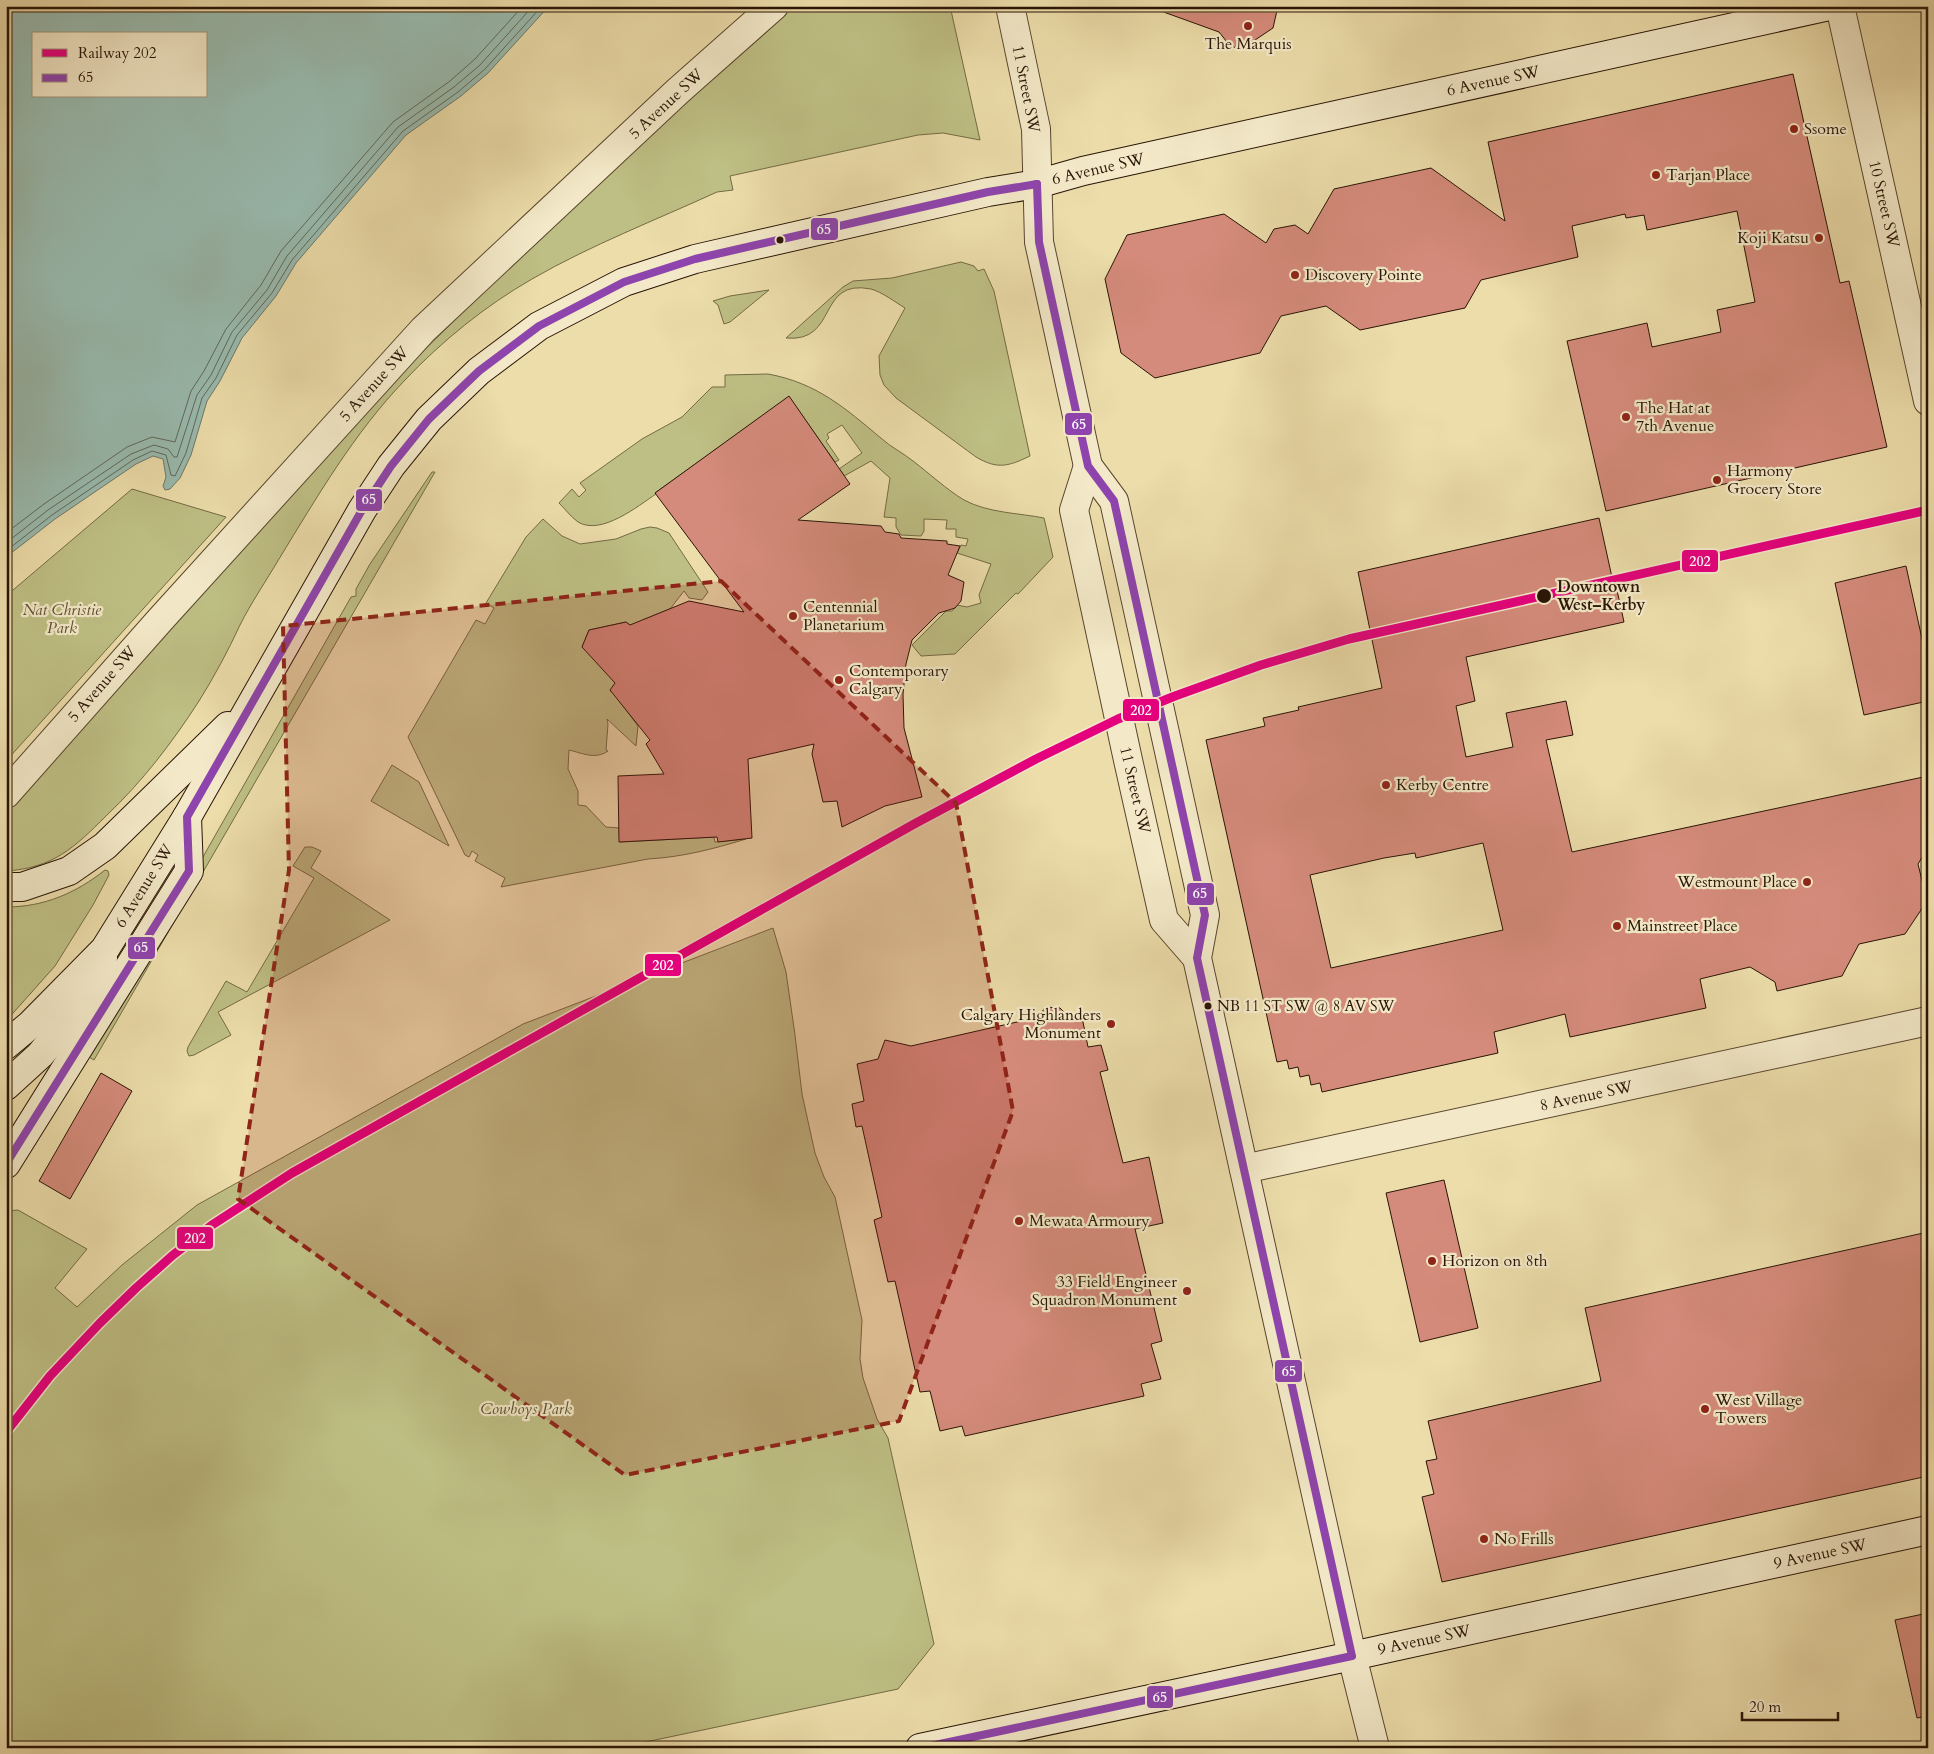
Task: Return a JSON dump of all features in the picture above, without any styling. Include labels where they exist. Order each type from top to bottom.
[{"type":"street","name":"5 Avenue SW","points":[[6,794],[160,620],[423,330],[678,91],[774,6]]},
{"type":"street","name":"11 Street SW","points":[[1010,6],[1036,129],[1038,242],[1088,466],[1114,501],[1205,915],[1197,958],[1352,1656],[1375,1748]]},
{"type":"street","name":"6 Avenue SW","points":[[105,949],[188,817],[362,510],[391,466],[430,419],[479,371],[539,326],[624,282],[695,259],[970,196],[1037,184],[1083,172],[1830,6]]},
{"type":"street","name":"10 Street SW","points":[[1840,6],[1928,401]]},
{"type":"street","name":"11 Street SW","points":[[1088,466],[1074,510],[1128,760],[1164,920],[1197,958]]},
{"type":"street","points":[[6,887],[22,887],[69,871],[105,846],[251,704]]},
{"type":"street","points":[[6,1164],[189,871],[188,817]]},
{"type":"street","points":[[6,1045],[30,1025],[105,949]]},
{"type":"street","points":[[6,1086],[40,1055],[76,1012],[99,978],[105,949]]},
{"type":"street","name":"8 Avenue SW","points":[[1244,1169],[1928,1021]]},
{"type":"street","name":"9 Avenue SW","points":[[920,1748],[1928,1530]]},
{"type":"highlighted area","points":[[721,581],[956,803],[1013,1111],[899,1421],[625,1475],[238,1199],[289,870],[283,626]]},
{"type":"green space","points":[[791,6],[950,6],[980,140],[943,133],[918,135],[730,176],[733,190],[717,192],[577,255],[515,289],[481,313],[449,338],[405,380],[369,422],[322,489],[254,600],[221,664],[199,701],[144,776],[73,847],[50,861],[37,866],[6,871],[6,813],[369,405],[494,281],[682,104]]},
{"type":"green space","points":[[961,262],[974,266],[978,271],[984,269],[994,291],[1030,456],[1009,464],[991,464],[976,457],[896,398],[884,385],[880,375],[879,356],[905,308],[884,295],[871,289],[854,288],[842,293],[834,301],[822,322],[814,331],[803,337],[786,338],[843,287],[853,281],[892,278]]},
{"type":"green space","points":[[769,290],[730,322],[724,324],[718,305],[713,301],[730,296]]},
{"type":"green space","points":[[768,374],[801,384],[830,398],[964,500],[983,508],[1044,518],[1053,557],[1018,594],[1016,593],[955,654],[921,656],[912,645],[946,611],[952,611],[957,605],[967,607],[981,603],[979,595],[991,564],[957,553],[961,545],[966,546],[968,539],[956,537],[956,529],[946,529],[947,520],[924,519],[924,531],[921,536],[901,535],[896,527],[896,518],[884,517],[890,478],[871,461],[844,476],[839,469],[862,453],[842,425],[827,434],[829,438],[826,441],[839,460],[835,462],[789,397],[656,494],[619,518],[597,525],[587,525],[575,520],[559,503],[572,489],[579,497],[586,490],[580,483],[642,439],[682,417],[712,387],[725,387],[725,375]]},
{"type":"green space","points":[[432,472],[435,472],[94,1060],[89,1057],[351,597],[356,596],[356,589],[370,564]]},
{"type":"green space","name":"Nat Christie Park","points":[[132,489],[226,517],[6,761],[6,596]]},
{"type":"green space","points":[[543,519],[562,536],[580,544],[616,539],[650,527],[669,533],[708,592],[702,600],[689,598],[684,591],[670,609],[643,620],[638,631],[626,622],[589,630],[582,647],[622,674],[610,691],[627,697],[620,702],[638,726],[636,746],[607,719],[606,750],[608,751],[603,754],[593,755],[569,750],[568,769],[578,791],[578,805],[586,806],[606,827],[619,828],[620,842],[714,837],[715,842],[746,839],[686,854],[648,859],[501,887],[505,878],[475,861],[478,855],[472,851],[469,857],[465,855],[408,737],[476,620],[485,624],[494,608],[486,603],[526,537]]},
{"type":"green space","points":[[392,765],[419,782],[449,846],[371,801]]},
{"type":"green space","points":[[305,847],[312,847],[321,851],[311,868],[390,920],[218,1012],[231,1035],[189,1056],[188,1047],[226,981],[247,992],[314,878],[293,866]]},
{"type":"green space","points":[[105,870],[108,871],[109,875],[93,905],[55,966],[6,1021],[6,907],[33,904],[59,897],[83,885]]},
{"type":"green space","name":"Cowboys Park","points":[[773,928],[786,972],[802,1094],[815,1153],[824,1177],[835,1197],[862,1320],[860,1359],[863,1378],[877,1419],[888,1438],[934,1644],[898,1689],[617,1748],[6,1748],[6,1211],[18,1210],[87,1249],[55,1288],[77,1307],[122,1265],[197,1205],[523,1024]]},
{"type":"water","points":[[6,6],[549,6],[488,73],[461,96],[406,135],[296,263],[276,296],[242,338],[220,381],[207,401],[191,455],[180,478],[170,489],[165,490],[163,486],[166,477],[163,459],[153,456],[136,464],[55,519],[6,557]]},
{"type":"building","name":"The Marquis","points":[[1159,6],[1278,6],[1273,28],[1243,48],[1231,47],[1219,32],[1158,10]]},
{"type":"building","points":[[1793,74],[1840,283],[1849,281],[1887,447],[1606,511],[1567,341],[1647,323],[1652,347],[1721,332],[1717,310],[1755,302],[1737,211],[1647,230],[1644,215],[1626,218],[1625,214],[1572,226],[1578,257],[1481,280],[1465,308],[1360,330],[1326,306],[1281,316],[1260,353],[1155,378],[1121,353],[1105,279],[1127,235],[1224,214],[1266,243],[1274,229],[1295,225],[1308,234],[1334,189],[1431,168],[1505,221],[1488,142]]},
{"type":"building","name":"Centennial Planetarium","points":[[789,396],[850,484],[798,520],[881,526],[885,532],[899,534],[901,538],[947,541],[947,544],[960,546],[948,575],[964,582],[961,601],[955,608],[939,613],[912,640],[906,664],[903,694],[904,728],[922,797],[885,806],[842,827],[837,801],[823,802],[812,754],[814,744],[748,759],[752,838],[718,842],[717,837],[619,842],[618,776],[664,774],[646,744],[650,740],[610,690],[615,683],[582,647],[589,630],[626,622],[630,625],[689,601],[744,612],[655,493]]},
{"type":"building","points":[[1599,518],[1624,622],[1466,657],[1475,701],[1456,706],[1466,757],[1513,747],[1506,713],[1566,701],[1573,735],[1546,740],[1572,852],[1928,776],[1928,848],[1918,864],[1927,901],[1905,934],[1859,944],[1842,976],[1777,991],[1775,982],[1750,967],[1700,979],[1706,1008],[1570,1037],[1565,1014],[1494,1032],[1498,1053],[1322,1092],[1320,1083],[1311,1085],[1309,1075],[1300,1077],[1298,1067],[1289,1069],[1287,1060],[1277,1062],[1206,740],[1265,726],[1263,718],[1299,710],[1298,707],[1382,688],[1358,572]],"holes":[[[1483,843],[1503,930],[1331,968],[1310,875],[1384,858],[1415,853],[1416,858]]]},
{"type":"building","points":[[1906,566],[1928,666],[1928,701],[1864,715],[1835,583]]},
{"type":"building","name":"Mewata Armoury","points":[[1045,1007],[1060,1008],[1067,1015],[1081,1012],[1088,1047],[1101,1045],[1108,1070],[1100,1072],[1123,1163],[1149,1157],[1163,1223],[1135,1229],[1162,1341],[1151,1344],[1161,1379],[1141,1384],[1144,1396],[965,1436],[962,1426],[940,1431],[930,1391],[920,1392],[895,1281],[888,1282],[874,1220],[882,1217],[862,1126],[856,1127],[852,1104],[864,1101],[857,1064],[878,1059],[885,1040],[911,1046],[1039,1017]]},
{"type":"building","points":[[101,1073],[132,1091],[70,1199],[39,1181]]},
{"type":"building","name":"Horizon on 8th","points":[[1444,1180],[1478,1328],[1420,1342],[1386,1193]]},
{"type":"building","name":"West Village Towers","points":[[1928,1232],[1928,1476],[1442,1582],[1422,1497],[1434,1494],[1426,1461],[1437,1459],[1428,1421],[1601,1381],[1585,1308]]},
{"type":"building","points":[[1928,1613],[1928,1716],[1917,1718],[1895,1620]]},
{"type":"rail line","name":"202","points":[[6,1432],[50,1376],[136,1288],[173,1255],[212,1225],[292,1173],[916,823],[1036,759],[1118,719],[1261,665],[1349,639],[1928,510]]},
{"type":"transit line","name":"65","points":[[6,1164],[189,871],[187,817],[362,510],[391,466],[429,419],[479,371],[539,326],[624,282],[695,259],[988,192],[1037,184]]},
{"type":"transit line","name":"65","points":[[921,1748],[1352,1656],[1197,958],[1205,915],[1114,501],[1088,466],[1039,242],[1037,184]]},
{"type":"place","name":"The Marquis","points":[[1248,26]]},
{"type":"place","name":"Ssome","points":[[1794,129]]},
{"type":"place","name":"Tarjan Place","points":[[1656,175]]},
{"type":"place","name":"Koji Katsu","points":[[1819,238]]},
{"type":"place","name":"Discovery Pointe","points":[[1295,275]]},
{"type":"place","name":"The Hat at 7th Avenue","points":[[1626,417]]},
{"type":"place","name":"Harmony Grocery Store","points":[[1717,480]]},
{"type":"place","name":"Downtown West–Kerby","points":[[1544,596]]},
{"type":"place","name":"Centennial Planetarium","points":[[793,616]]},
{"type":"place","name":"Contemporary Calgary","points":[[839,680]]},
{"type":"place","name":"Kerby Centre","points":[[1386,785]]},
{"type":"place","name":"Westmount Place","points":[[1807,882]]},
{"type":"place","name":"Mainstreet Place","points":[[1617,926]]},
{"type":"place","name":"NB 11 ST SW @ 8 AV SW","points":[[1208,1006]]},
{"type":"place","name":"Calgary Highlanders Monument","points":[[1111,1024]]},
{"type":"place","name":"Mewata Armoury","points":[[1019,1221]]},
{"type":"place","name":"Horizon on 8th","points":[[1432,1261]]},
{"type":"place","name":"33 Field Engineer Squadron Monument","points":[[1187,1291]]},
{"type":"place","name":"West Village Towers","points":[[1705,1409]]},
{"type":"place","name":"No Frills","points":[[1484,1539]]}]
